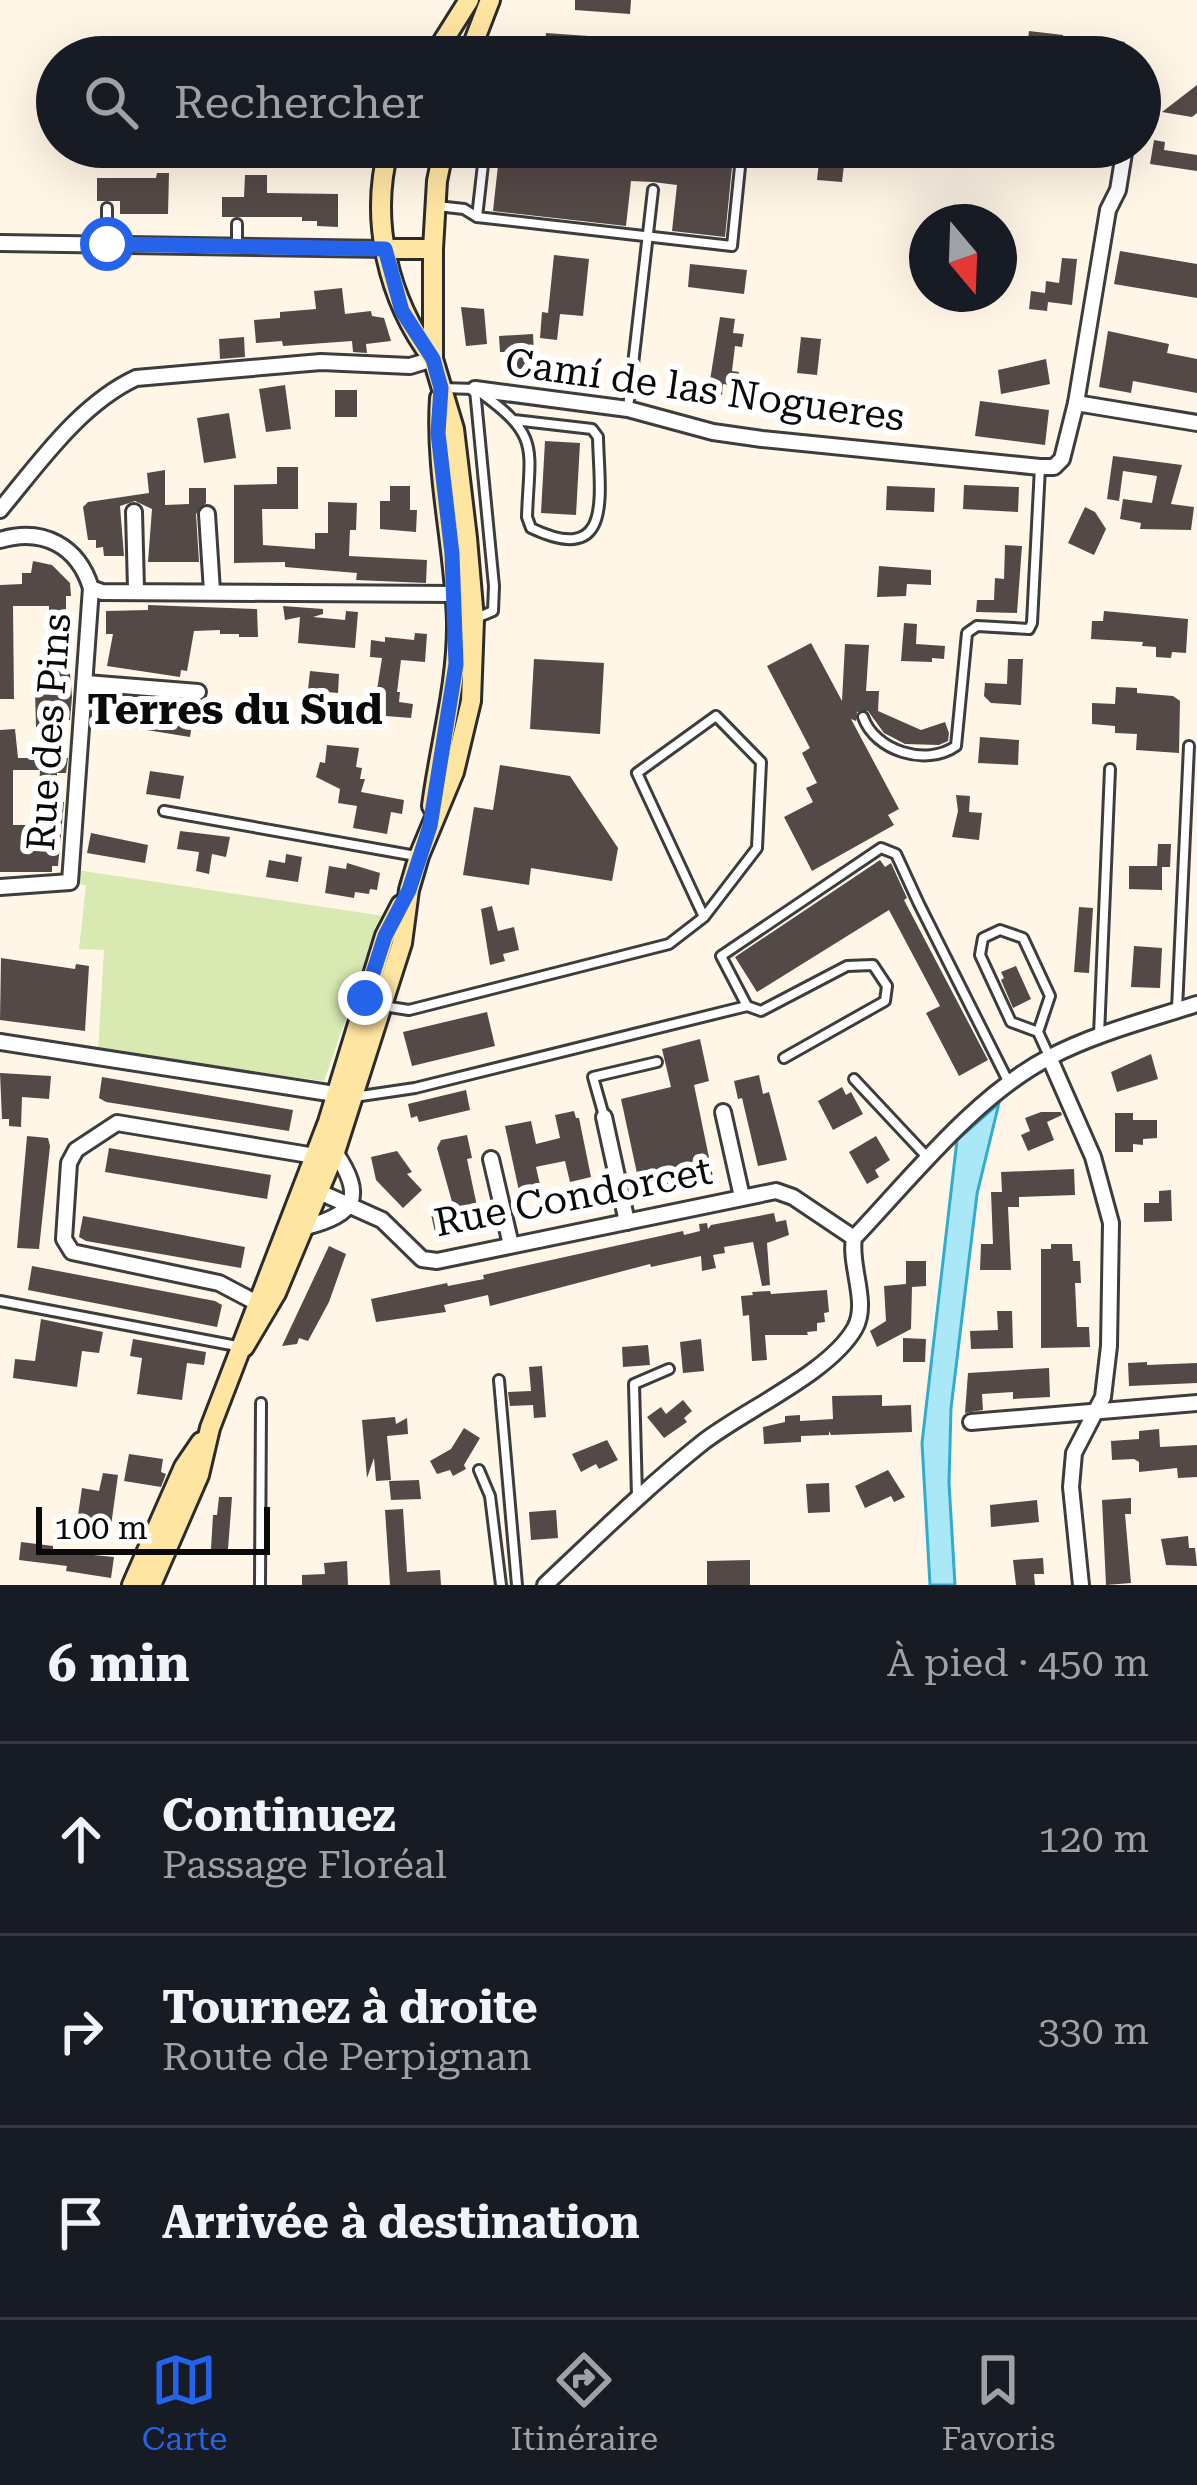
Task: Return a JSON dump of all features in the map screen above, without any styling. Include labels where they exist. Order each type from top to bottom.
[{"type":"main road","points":[[446,36],[469,0]]},
{"type":"main road","points":[[476,36],[490,0]]},
{"type":"main road","points":[[386,168],[385,249],[402,311],[433,359]]},
{"type":"main road","points":[[151,1585],[199,1475],[210,1428],[244,1348],[257,1303],[335,1152],[343,1096],[373,1002],[385,936],[409,890],[465,732],[474,619],[454,428],[433,359],[433,249],[441,168]]},
{"type":"main road","points":[[385,249],[433,249]]},
{"type":"main road","points":[[430,826],[456,664],[438,433],[441,388]]},
{"type":"main road","points":[[244,1348],[276,1293],[314,1156],[343,1096]]},
{"type":"main road","points":[[132,1585],[184,1467],[210,1428]]},
{"type":"street","points":[[1040,467],[1054,467],[1062,459],[1108,210],[1118,190],[1121,168]]},
{"type":"street","points":[[0,243],[385,249]]},
{"type":"street","points":[[0,510],[52,446],[121,385],[136,378],[321,362],[410,366],[433,359]]},
{"type":"street","name":"Camí de las Nogueres","points":[[475,388],[628,410],[729,435],[1040,467]]},
{"type":"street","points":[[1076,403],[1197,423]]},
{"type":"street","points":[[134,512],[136,589]]},
{"type":"street","points":[[207,514],[212,591]]},
{"type":"street","points":[[0,540],[15,536],[51,539],[83,563],[91,588],[102,592],[454,594]]},
{"type":"street","name":"Rue des Pins","points":[[0,886],[70,882],[91,588]]},
{"type":"street","points":[[86,683],[198,692]]},
{"type":"street","points":[[545,1585],[706,1440],[839,1351],[858,1323],[860,1300],[851,1255],[854,1238],[1009,1082],[1049,1057],[1099,1036],[1197,1004]]},
{"type":"street","points":[[0,1042],[343,1096]]},
{"type":"street","points":[[1049,1057],[1093,1157],[1111,1222],[1109,1346],[1103,1397],[1075,1453],[1071,1487],[1082,1585]]},
{"type":"street","points":[[723,1112],[742,1197]]},
{"type":"street","points":[[604,1117],[628,1222]]},
{"type":"street","points":[[316,1191],[328,1122]]},
{"type":"street","points":[[257,1303],[219,1283],[72,1252],[64,1239],[69,1163],[76,1150],[116,1123],[314,1156]]},
{"type":"street","points":[[299,1221],[340,1219],[352,1205],[353,1187],[335,1152]]},
{"type":"street","points":[[491,1159],[511,1244]]},
{"type":"street","name":"Rue Condorcet","points":[[316,1191],[382,1220],[422,1259],[437,1261],[776,1191],[794,1196],[854,1238]]},
{"type":"street","points":[[971,1422],[1197,1403]]},
{"type":"lane","points":[[477,217],[483,168]]},
{"type":"lane","points":[[436,206],[464,208],[477,217],[732,246],[740,168]]},
{"type":"lane","points":[[628,410],[653,190]]},
{"type":"lane","points":[[107,208],[107,244]]},
{"type":"lane","points":[[237,224],[237,246]]},
{"type":"lane","name":"Camí de las Nogueres","points":[[441,388],[475,388]]},
{"type":"lane","points":[[475,388],[514,420],[528,440],[527,517],[531,528],[554,539],[578,540],[592,533],[599,520],[598,437],[592,429],[514,420]]},
{"type":"lane","points":[[474,619],[494,611],[475,388]]},
{"type":"lane","points":[[863,717],[875,737],[907,752],[937,755],[956,746],[967,633],[977,626],[1019,631],[1032,623],[1040,467]]},
{"type":"lane","points":[[373,1002],[409,1010],[669,944],[704,916],[758,848],[761,762],[716,716],[637,773],[704,916]]},
{"type":"lane","points":[[1178,1010],[1189,746]]},
{"type":"lane","points":[[1099,1036],[1110,769]]},
{"type":"lane","points":[[164,811],[418,856]]},
{"type":"lane","points":[[747,1006],[722,956],[881,848],[896,854],[904,868],[1009,1082]]},
{"type":"lane","points":[[1038,1032],[1011,1022],[980,955],[983,938],[1000,930],[1023,938],[1049,996],[1038,1032],[1049,1057]]},
{"type":"lane","points":[[343,1096],[415,1088],[747,1006],[761,1011],[847,966],[873,965],[887,986],[885,1001],[784,1058]]},
{"type":"lane","points":[[604,1117],[593,1077],[657,1062]]},
{"type":"lane","points":[[854,1079],[929,1159]]},
{"type":"lane","points":[[0,1301],[244,1348]]},
{"type":"lane","points":[[638,1497],[634,1384],[669,1369]]},
{"type":"lane","points":[[499,1380],[517,1585]]},
{"type":"lane","points":[[260,1585],[261,1403]]},
{"type":"lane","points":[[478,1470],[490,1496],[502,1585]]},
{"type":"green space","points":[[70,869],[390,917],[381,918],[324,1081],[98,1051],[104,950],[79,949],[86,885],[68,883]]},
{"type":"water","points":[[999,1103],[977,1194],[951,1408],[949,1483],[955,1585],[930,1585],[922,1443],[957,1140]]},
{"type":"building","points":[[575,0],[631,0],[630,14],[575,10]]},
{"type":"building","points":[[1029,31],[1063,35],[1063,36],[1028,36]]},
{"type":"building","points":[[1197,85],[1197,113],[1192,117],[1162,112]]},
{"type":"building","points":[[1161,141],[1164,150],[1197,155],[1197,171],[1161,166]]},
{"type":"building","points":[[498,168],[732,168],[725,237],[672,231],[677,185],[653,182],[631,181],[626,226],[493,211]]},
{"type":"building","points":[[818,168],[844,168],[842,182],[817,180]]},
{"type":"building","points":[[157,173],[169,173],[168,214],[120,214],[120,201],[97,201],[97,178],[156,178]]},
{"type":"building","points":[[245,175],[267,175],[267,193],[338,194],[338,227],[317,226],[317,221],[302,221],[302,217],[222,217],[222,197],[244,197]]},
{"type":"building","points":[[1120,251],[1197,264],[1197,298],[1114,284]]},
{"type":"building","points":[[554,255],[589,259],[583,316],[560,314],[557,340],[540,338],[542,312],[548,313]]},
{"type":"building","points":[[1062,258],[1077,259],[1072,305],[1048,302],[1047,311],[1029,309],[1031,291],[1045,293],[1046,281],[1059,283]]},
{"type":"building","points":[[690,264],[747,270],[744,294],[688,287]]},
{"type":"building","points":[[342,288],[345,314],[371,311],[372,316],[384,318],[391,341],[366,344],[367,353],[353,352],[352,341],[256,343],[254,320],[316,309],[314,291]]},
{"type":"building","points":[[461,307],[484,309],[487,344],[466,346]]},
{"type":"building","points":[[720,317],[735,319],[733,333],[744,334],[742,347],[735,346],[732,371],[739,372],[737,386],[723,384],[722,395],[708,393]]},
{"type":"building","points":[[1108,331],[1169,344],[1167,353],[1197,359],[1197,393],[1133,381],[1131,393],[1099,387]]},
{"type":"building","points":[[533,334],[535,372],[514,373],[513,352],[500,352],[499,336]]},
{"type":"building","points":[[244,337],[245,357],[220,359],[219,339]]},
{"type":"building","points":[[801,337],[821,339],[817,375],[797,373]]},
{"type":"building","points":[[1046,359],[1050,384],[1001,394],[998,370]]},
{"type":"building","points":[[285,385],[291,429],[266,432],[259,389]]},
{"type":"building","points":[[335,390],[357,390],[357,417],[335,417]]},
{"type":"building","points":[[980,401],[1049,410],[1045,445],[975,436]]},
{"type":"building","points":[[229,413],[236,458],[204,463],[197,418]]},
{"type":"building","points":[[545,441],[580,443],[576,515],[541,513]]},
{"type":"building","points":[[1113,456],[1182,465],[1171,504],[1194,507],[1191,530],[1140,529],[1141,523],[1120,519],[1123,499],[1152,503],[1157,476],[1123,471],[1119,501],[1107,499]]},
{"type":"building","points":[[277,467],[298,467],[298,509],[262,509],[263,545],[315,549],[315,533],[328,533],[328,502],[357,503],[349,556],[427,560],[426,583],[356,580],[357,573],[285,567],[285,562],[234,563],[234,485],[277,484]]},
{"type":"building","points":[[165,470],[165,505],[189,504],[189,488],[206,488],[206,503],[196,514],[199,562],[148,562],[152,509],[135,501],[120,506],[124,556],[104,556],[96,540],[88,540],[83,507],[88,502],[149,493],[147,473]]},
{"type":"building","points":[[964,485],[1019,487],[1018,512],[963,509]]},
{"type":"building","points":[[390,486],[410,486],[410,510],[417,510],[416,532],[380,529],[380,501],[390,501]]},
{"type":"building","points":[[887,486],[935,488],[934,512],[886,510]]},
{"type":"building","points":[[1085,507],[1095,512],[1106,529],[1094,555],[1068,543]]},
{"type":"building","points":[[1005,545],[1022,546],[1017,613],[976,612],[977,600],[994,600],[995,578],[1004,579]]},
{"type":"building","points":[[33,561],[52,565],[70,583],[66,626],[72,697],[70,720],[62,720],[62,727],[36,727],[35,690],[42,690],[42,650],[49,650],[49,606],[13,606],[14,699],[0,699],[0,585],[22,584],[22,573],[31,573]]},
{"type":"building","points":[[879,566],[931,570],[931,585],[907,584],[906,596],[877,597]]},
{"type":"building","points":[[148,605],[257,609],[258,637],[194,631],[187,671],[181,670],[180,677],[107,666],[113,634],[106,634],[106,611],[148,610]]},
{"type":"building","points":[[283,606],[323,609],[323,614],[313,617],[345,620],[346,611],[358,612],[355,648],[298,643],[300,617],[285,620]]},
{"type":"building","points":[[1104,611],[1188,619],[1186,653],[1156,657],[1156,647],[1142,646],[1143,642],[1091,639],[1092,621],[1103,621]]},
{"type":"building","points":[[904,623],[917,624],[916,644],[945,646],[944,659],[901,661]]},
{"type":"building","points":[[415,633],[427,634],[425,662],[401,660],[397,692],[399,702],[413,704],[411,718],[373,715],[382,658],[370,657],[371,640],[414,640]]},
{"type":"building","points":[[811,643],[842,701],[845,644],[869,645],[866,691],[879,691],[878,711],[921,730],[945,722],[949,733],[948,741],[939,745],[905,744],[884,733],[868,711],[857,712],[856,721],[851,719],[899,809],[888,815],[894,825],[812,871],[784,817],[813,802],[806,788],[817,783],[802,753],[810,748],[767,666]]},
{"type":"building","points":[[534,659],[604,663],[600,734],[530,729]]},
{"type":"building","points":[[1008,659],[1023,659],[1021,705],[991,703],[984,696],[985,683],[1007,684]]},
{"type":"building","points":[[310,671],[339,674],[338,693],[327,692],[326,706],[319,705],[318,711],[306,709]]},
{"type":"building","points":[[1116,687],[1180,701],[1179,753],[1136,750],[1137,734],[1115,733],[1115,726],[1092,724],[1092,703],[1115,704]]},
{"type":"building","points":[[138,705],[193,717],[190,737],[123,724],[126,708],[137,710]]},
{"type":"building","points":[[15,729],[18,758],[68,758],[66,773],[57,773],[57,802],[64,802],[58,866],[52,866],[52,872],[0,872],[0,730]],"holes":[[[13,770],[40,770],[37,825],[13,825]]]},
{"type":"building","points":[[980,737],[1019,740],[1018,765],[978,763]]},
{"type":"building","points":[[327,745],[359,748],[356,767],[362,768],[360,779],[365,779],[361,792],[404,800],[402,814],[391,812],[387,834],[353,828],[357,806],[338,803],[340,789],[316,777],[320,762],[325,763]]},
{"type":"building","points":[[500,765],[570,776],[618,848],[612,881],[531,868],[529,885],[463,875],[474,807],[493,810]]},
{"type":"building","points":[[150,771],[184,776],[180,799],[146,794]]},
{"type":"building","points":[[956,795],[970,796],[969,812],[982,813],[979,840],[952,837]]},
{"type":"building","points":[[180,831],[230,837],[226,857],[212,854],[209,874],[196,871],[199,852],[177,849]]},
{"type":"building","points":[[91,833],[148,845],[145,863],[87,853]]},
{"type":"building","points":[[1158,844],[1171,844],[1170,867],[1162,867],[1162,890],[1129,889],[1129,866],[1157,866]]},
{"type":"building","points":[[286,854],[302,857],[298,882],[266,877],[269,860],[285,863]]},
{"type":"building","points":[[880,860],[885,867],[891,863],[904,900],[988,1060],[959,1076],[926,1013],[940,1006],[889,910],[757,992],[735,957]]},
{"type":"building","points":[[347,863],[380,873],[377,890],[355,892],[354,898],[325,893],[329,866],[346,869]]},
{"type":"building","points":[[492,906],[498,931],[514,927],[519,950],[503,954],[505,961],[490,965],[481,909]]},
{"type":"building","points":[[1079,907],[1093,908],[1089,973],[1074,972]]},
{"type":"building","points":[[1134,946],[1162,948],[1160,988],[1131,987]]},
{"type":"building","points":[[1,958],[75,969],[76,964],[89,966],[85,1031],[0,1020]]},
{"type":"building","points":[[1016,966],[1031,999],[1013,1008],[1001,972]]},
{"type":"building","points":[[487,1012],[495,1046],[412,1066],[403,1032]]},
{"type":"building","points":[[700,1039],[709,1081],[694,1085],[713,1177],[641,1192],[621,1099],[671,1087],[662,1049]]},
{"type":"building","points":[[1151,1054],[1158,1079],[1117,1092],[1111,1072]]},
{"type":"building","points":[[0,1073],[51,1076],[49,1099],[22,1097],[21,1127],[9,1126],[9,1119],[2,1119]]},
{"type":"building","points":[[759,1075],[763,1094],[769,1092],[787,1160],[758,1166],[734,1081]]},
{"type":"building","points":[[102,1077],[293,1110],[289,1131],[106,1102],[99,1098]]},
{"type":"building","points":[[842,1087],[846,1095],[851,1092],[863,1114],[833,1130],[818,1101]]},
{"type":"building","points":[[466,1090],[470,1110],[419,1122],[417,1116],[411,1118],[408,1104]]},
{"type":"building","points":[[574,1111],[591,1177],[570,1182],[565,1161],[536,1167],[540,1185],[519,1191],[505,1126],[531,1121],[536,1144],[560,1138],[555,1115]]},
{"type":"building","points":[[1041,1112],[1062,1115],[1047,1122],[1054,1140],[1028,1151],[1021,1135],[1030,1131],[1025,1118]]},
{"type":"building","points":[[1115,1113],[1133,1113],[1133,1120],[1157,1120],[1157,1138],[1133,1144],[1133,1152],[1115,1152]]},
{"type":"building","points":[[467,1135],[472,1158],[467,1159],[481,1225],[436,1237],[431,1214],[443,1212],[454,1224],[437,1148],[441,1140]]},
{"type":"building","points":[[27,1136],[48,1138],[50,1146],[39,1249],[17,1248]]},
{"type":"building","points":[[876,1136],[890,1160],[875,1170],[879,1177],[867,1184],[849,1152]]},
{"type":"building","points":[[109,1148],[271,1175],[267,1199],[105,1172]]},
{"type":"building","points":[[397,1151],[412,1172],[407,1174],[422,1190],[403,1208],[376,1180],[371,1157]]},
{"type":"building","points":[[1074,1169],[1075,1195],[1019,1197],[1019,1207],[1008,1207],[1011,1270],[980,1270],[981,1244],[993,1244],[991,1192],[1002,1192],[1001,1172]]},
{"type":"building","points":[[1171,1190],[1172,1221],[1144,1222],[1144,1203],[1159,1203],[1159,1191]]},
{"type":"building","points":[[774,1213],[776,1222],[786,1220],[789,1235],[767,1243],[770,1285],[762,1286],[753,1242],[724,1247],[725,1253],[713,1255],[716,1268],[702,1271],[701,1256],[650,1264],[490,1306],[488,1295],[444,1305],[446,1312],[376,1322],[371,1299],[484,1279],[483,1275],[683,1231],[684,1235],[700,1231],[699,1224],[707,1223],[708,1229]]},
{"type":"building","points":[[83,1216],[245,1247],[241,1268],[86,1241],[79,1237]]},
{"type":"building","points":[[1051,1244],[1072,1244],[1073,1261],[1080,1261],[1081,1283],[1075,1283],[1077,1327],[1089,1327],[1090,1347],[1041,1348],[1041,1249],[1051,1249]]},
{"type":"building","points":[[329,1246],[346,1254],[329,1302],[308,1341],[299,1338],[297,1344],[282,1346]]},
{"type":"building","points":[[906,1261],[926,1261],[926,1286],[912,1287],[911,1329],[877,1347],[870,1331],[886,1321],[884,1286],[906,1284]]},
{"type":"building","points":[[32,1266],[215,1301],[222,1305],[217,1327],[28,1290]]},
{"type":"building","points":[[827,1290],[829,1312],[824,1313],[825,1322],[817,1323],[817,1331],[765,1335],[767,1360],[752,1361],[749,1315],[743,1316],[741,1296]]},
{"type":"building","points":[[997,1311],[1012,1311],[1013,1348],[971,1349],[970,1331],[998,1330]]},
{"type":"building","points":[[41,1319],[103,1332],[99,1353],[82,1351],[77,1387],[13,1378],[15,1359],[35,1361]]},
{"type":"building","points":[[903,1338],[926,1339],[925,1362],[903,1362]]},
{"type":"building","points":[[133,1339],[206,1352],[204,1365],[187,1363],[182,1400],[137,1394],[142,1358],[130,1356]]},
{"type":"building","points":[[701,1339],[704,1371],[683,1373],[680,1342]]},
{"type":"building","points":[[648,1345],[650,1365],[623,1367],[622,1347]]},
{"type":"building","points":[[1128,1363],[1197,1363],[1197,1383],[1129,1386]]},
{"type":"building","points":[[542,1366],[546,1417],[534,1418],[533,1405],[510,1406],[508,1392],[531,1391],[529,1367]]},
{"type":"building","points":[[1049,1368],[1050,1397],[1013,1399],[1013,1392],[982,1394],[983,1410],[965,1413],[968,1373]]},
{"type":"building","points":[[882,1395],[882,1406],[911,1405],[912,1432],[831,1435],[829,1431],[829,1435],[801,1436],[801,1442],[764,1444],[763,1427],[785,1422],[785,1416],[800,1415],[800,1421],[833,1419],[832,1396]]},
{"type":"building","points":[[683,1400],[692,1411],[684,1418],[687,1422],[664,1438],[647,1417],[661,1407],[666,1414]]},
{"type":"building","points":[[395,1417],[396,1424],[407,1418],[408,1434],[387,1436],[391,1480],[376,1481],[374,1458],[367,1478],[362,1420]]},
{"type":"building","points":[[464,1428],[480,1438],[466,1469],[453,1476],[450,1470],[437,1474],[430,1461],[451,1449]]},
{"type":"building","points":[[1159,1429],[1160,1447],[1197,1445],[1197,1477],[1178,1478],[1177,1468],[1139,1472],[1134,1459],[1112,1460],[1111,1441],[1139,1439],[1139,1431]]},
{"type":"building","points":[[607,1440],[618,1460],[581,1472],[572,1454]]},
{"type":"building","points":[[129,1454],[163,1459],[161,1472],[166,1474],[161,1487],[124,1481]]},
{"type":"building","points":[[888,1470],[905,1497],[894,1502],[891,1496],[865,1508],[855,1486]]},
{"type":"building","points":[[103,1473],[118,1475],[111,1526],[77,1522],[82,1488],[99,1491]]},
{"type":"building","points":[[419,1480],[421,1499],[391,1500],[389,1481]]},
{"type":"building","points":[[829,1483],[830,1512],[808,1513],[806,1484]]},
{"type":"building","points":[[219,1497],[232,1497],[228,1549],[211,1549]]},
{"type":"building","points":[[1131,1498],[1131,1514],[1125,1514],[1131,1583],[1106,1585],[1102,1500]]},
{"type":"building","points":[[1037,1500],[1039,1522],[991,1527],[990,1505]]},
{"type":"building","points":[[403,1509],[407,1572],[440,1570],[441,1585],[390,1585],[385,1510]]},
{"type":"building","points":[[556,1510],[558,1538],[531,1540],[529,1512]]},
{"type":"building","points":[[1188,1536],[1197,1566],[1166,1565],[1161,1539]]},
{"type":"building","points":[[21,1542],[53,1546],[53,1551],[114,1557],[111,1578],[19,1560]]},
{"type":"building","points":[[1043,1558],[1044,1574],[1034,1574],[1035,1585],[1016,1585],[1013,1560]]},
{"type":"building","points":[[750,1560],[750,1585],[707,1585],[707,1561]]},
{"type":"building","points":[[347,1561],[348,1585],[302,1585],[302,1575],[325,1574],[324,1563]]},
{"type":"district","name":"Terres du Sud","points":[[235,709]]},
{"type":"route","points":[[107,244],[385,249],[402,311],[433,359],[441,388],[438,433],[457,618],[456,664],[430,826],[365,998]]}]
